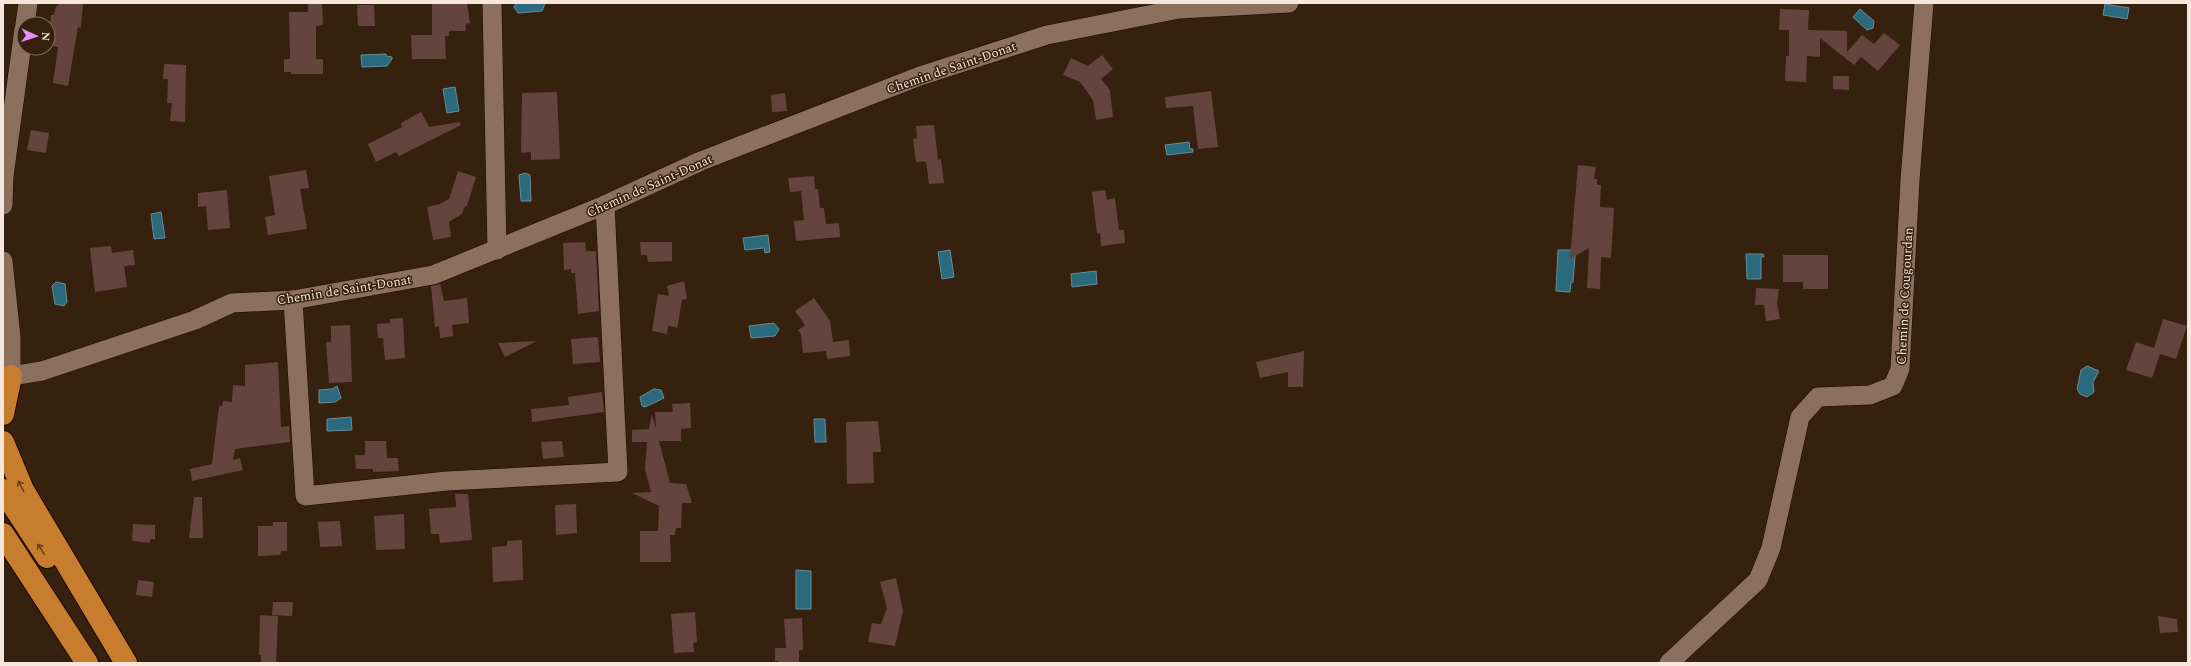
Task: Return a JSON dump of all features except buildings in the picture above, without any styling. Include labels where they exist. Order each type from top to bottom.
[{"type":"highway","points":[[3,414],[7,377]]},
{"type":"highway","points":[[3,442],[23,490],[126,663]]},
{"type":"highway","points":[[3,490],[96,634],[117,663]]},
{"type":"highway","points":[[3,534],[87,663]]},
{"type":"highway","points":[[3,555],[77,663]]},
{"type":"street","points":[[26,16],[28,3]]},
{"type":"street","points":[[492,3],[497,250]]},
{"type":"street","name":"Chemin de Saint-Donat","points":[[7,377],[42,371],[195,320],[232,303],[293,300],[433,275],[605,205],[701,161],[912,79],[1047,34],[1179,9],[1289,3]]},
{"type":"street","name":"Chemin de Cougourdan","points":[[1669,663],[1758,580],[1771,548],[1800,417],[1818,397],[1870,395],[1893,386],[1900,369],[1910,180],[1924,3]]},
{"type":"street","points":[[3,205],[4,176],[20,56]]},
{"type":"street","points":[[293,300],[305,496],[447,481],[618,472],[605,205]]},
{"type":"street","points":[[3,261],[11,337],[7,377]]},
{"type":"water","points":[[516,3],[545,4],[542,11],[518,13],[514,7]]},
{"type":"water","points":[[2105,4],[2129,8],[2127,19],[2103,15]]},
{"type":"water","points":[[1860,9],[1874,21],[1873,28],[1867,30],[1853,17]]},
{"type":"water","points":[[386,54],[386,56],[392,57],[387,66],[362,67],[361,55]]},
{"type":"water","points":[[455,87],[459,111],[447,113],[443,89]]},
{"type":"water","points":[[1189,142],[1190,149],[1193,149],[1193,152],[1167,155],[1165,145]]},
{"type":"water","points":[[525,173],[530,175],[531,201],[521,201],[519,175]]},
{"type":"water","points":[[161,212],[165,238],[154,239],[151,214]]},
{"type":"water","points":[[768,235],[770,252],[765,253],[764,248],[745,250],[743,238]]},
{"type":"water","points":[[950,250],[954,277],[942,279],[938,252]]},
{"type":"water","points":[[1558,250],[1571,250],[1575,256],[1573,282],[1571,283],[1570,292],[1556,291]]},
{"type":"water","points":[[1746,254],[1763,254],[1764,257],[1761,257],[1761,279],[1747,279]]},
{"type":"water","points":[[1096,271],[1097,284],[1072,287],[1071,274]]},
{"type":"water","points":[[56,282],[65,284],[67,302],[64,306],[55,304],[52,286]]},
{"type":"water","points":[[774,323],[779,329],[775,336],[751,338],[749,326]]},
{"type":"water","points":[[2087,366],[2099,371],[2093,382],[2094,392],[2087,397],[2080,394],[2077,389],[2081,370]]},
{"type":"water","points":[[337,386],[341,398],[335,402],[319,403],[319,390],[332,389]]},
{"type":"water","points":[[654,389],[661,390],[664,398],[645,407],[642,406],[640,397]]},
{"type":"water","points":[[351,417],[352,430],[327,431],[327,419]]},
{"type":"water","points":[[814,419],[825,419],[826,442],[815,442]]},
{"type":"water","points":[[796,570],[811,571],[811,609],[796,609]]}]
